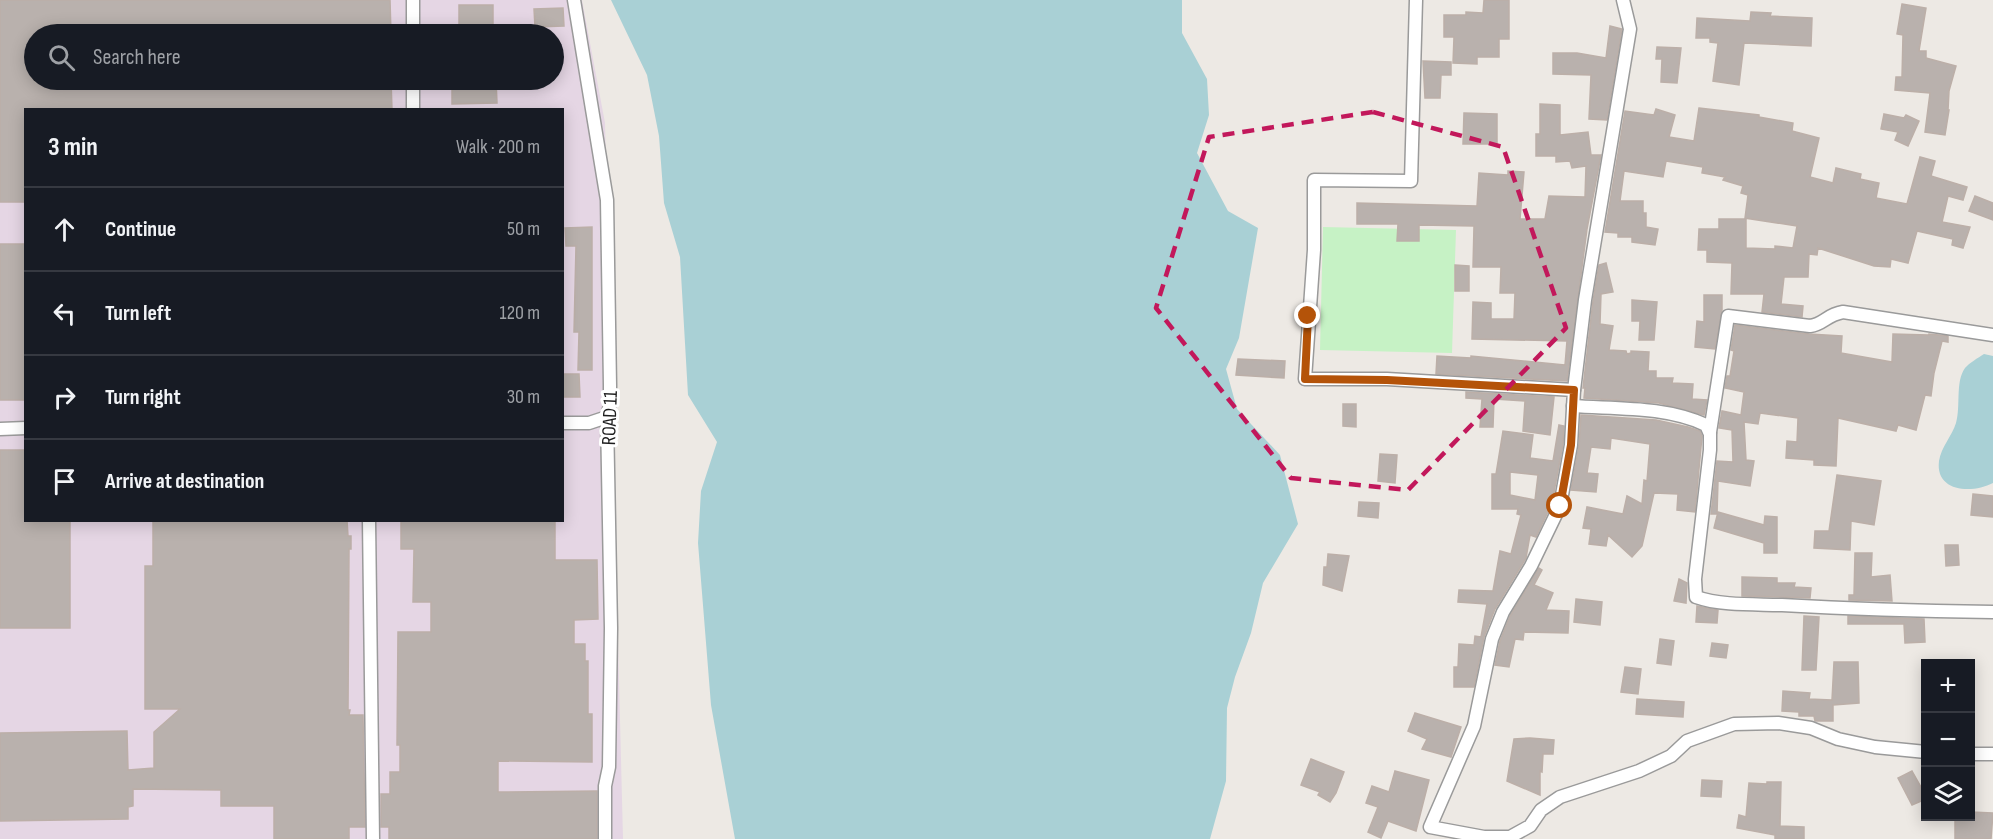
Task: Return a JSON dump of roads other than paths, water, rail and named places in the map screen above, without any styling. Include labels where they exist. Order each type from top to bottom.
[{"type":"street","points":[[412,0],[413,24]]},
{"type":"street","name":"ROAD 11","points":[[574,0],[607,200],[610,639],[609,767],[605,786],[605,839]]},
{"type":"street","points":[[1416,0],[1411,181],[1314,180],[1314,250],[1305,379],[1387,380],[1574,390]]},
{"type":"street","points":[[1623,0],[1630,29],[1586,300],[1574,390],[1571,445],[1560,506],[1531,566],[1503,612],[1492,639],[1474,726],[1430,827],[1484,837],[1510,837],[1530,826],[1541,810],[1560,796],[1639,771],[1671,756],[1687,741],[1734,724],[1779,723],[1811,728],[1838,739],[1875,747],[1921,752]]},
{"type":"street","points":[[413,90],[413,108]]},
{"type":"street","points":[[1993,335],[1843,312],[1831,314],[1819,324],[1810,326],[1728,316],[1710,434],[1695,579],[1696,597],[1706,600],[1863,609],[1993,612]]},
{"type":"street","points":[[1573,406],[1666,413],[1700,422],[1706,425],[1710,434]]},
{"type":"street","points":[[564,423],[589,423],[607,417]]},
{"type":"street","points":[[0,429],[24,428]]},
{"type":"street","points":[[369,522],[373,839]]},
{"type":"street","points":[[1975,754],[1993,754]]},
{"type":"water","points":[[611,0],[1182,0],[1182,33],[1207,79],[1209,115],[1197,153],[1228,211],[1258,228],[1239,338],[1226,369],[1237,409],[1280,455],[1298,524],[1263,583],[1251,633],[1235,677],[1227,708],[1226,781],[1210,839],[735,839],[711,705],[698,543],[701,491],[717,442],[688,395],[680,257],[664,203],[659,136],[647,75]]},
{"type":"water","points":[[1984,354],[1993,356],[1993,483],[1975,489],[1957,488],[1943,479],[1939,471],[1939,461],[1956,423],[1962,374],[1967,366]]}]
